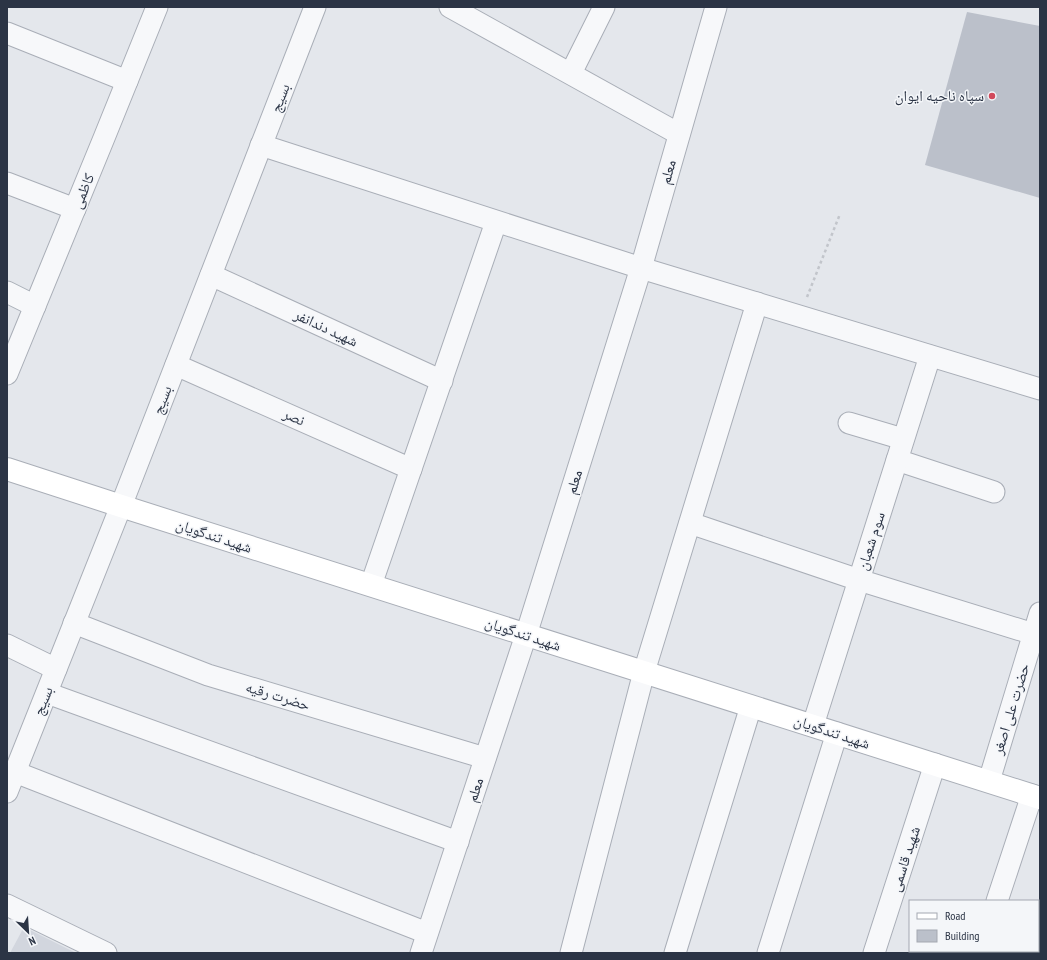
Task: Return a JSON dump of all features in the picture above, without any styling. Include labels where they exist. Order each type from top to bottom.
[{"type":"street","name":"کاظمی","points":[[7,374],[156,7]]},
{"type":"street","name":"بسیج","points":[[7,792],[14,759],[47,693],[315,7]]},
{"type":"street","points":[[450,7],[679,134]]},
{"type":"street","points":[[571,73],[604,7]]},
{"type":"street","name":"معلم","points":[[421,953],[526,635],[641,268],[716,7]]},
{"type":"street","points":[[7,34],[127,81]]},
{"type":"street","points":[[261,145],[641,268],[1040,389]]},
{"type":"street","points":[[7,183],[75,209]]},
{"type":"street","points":[[371,586],[496,222]]},
{"type":"street","name":"شهید دندانفر","points":[[211,275],[442,381]]},
{"type":"street","points":[[7,292],[35,306]]},
{"type":"street","points":[[571,953],[644,672],[757,303]]},
{"type":"street","name":"سوم شعبان","points":[[813,725],[930,356]]},
{"type":"street","name":"نصر","points":[[176,365],[411,469]]},
{"type":"street","points":[[849,423],[903,439]]},
{"type":"street","points":[[897,460],[994,492]]},
{"type":"street","name":"شهید تندگویان","points":[[7,469],[371,586],[1036,796]]},
{"type":"street","points":[[690,523],[859,580],[1037,635]]},
{"type":"street","name":"حضرت علی اصغر","points":[[989,782],[1037,635],[1040,613]]},
{"type":"street","name":"حضرت رقیه","points":[[74,623],[208,675],[485,758]]},
{"type":"street","points":[[7,645],[56,669]]},
{"type":"street","points":[[47,693],[458,842]]},
{"type":"street","points":[[675,953],[751,706]]},
{"type":"street","points":[[768,953],[837,733]]},
{"type":"street","points":[[14,759],[427,933]]},
{"type":"street","name":"شهید قاسمی","points":[[874,953],[935,764]]},
{"type":"street","points":[[997,900],[1036,796]]},
{"type":"street","points":[[7,906],[106,953]]},
{"type":"path","points":[[799,316],[840,214]]},
{"type":"shaded area","points":[[24,927],[76,953],[10,953]]},
{"type":"building","name":"سپاه ناحیه ایوان","points":[[967,12],[1040,26],[1040,198],[925,165]]},
{"type":"place","name":"سپاه ناحیه ایوان","points":[[992,96]]}]
